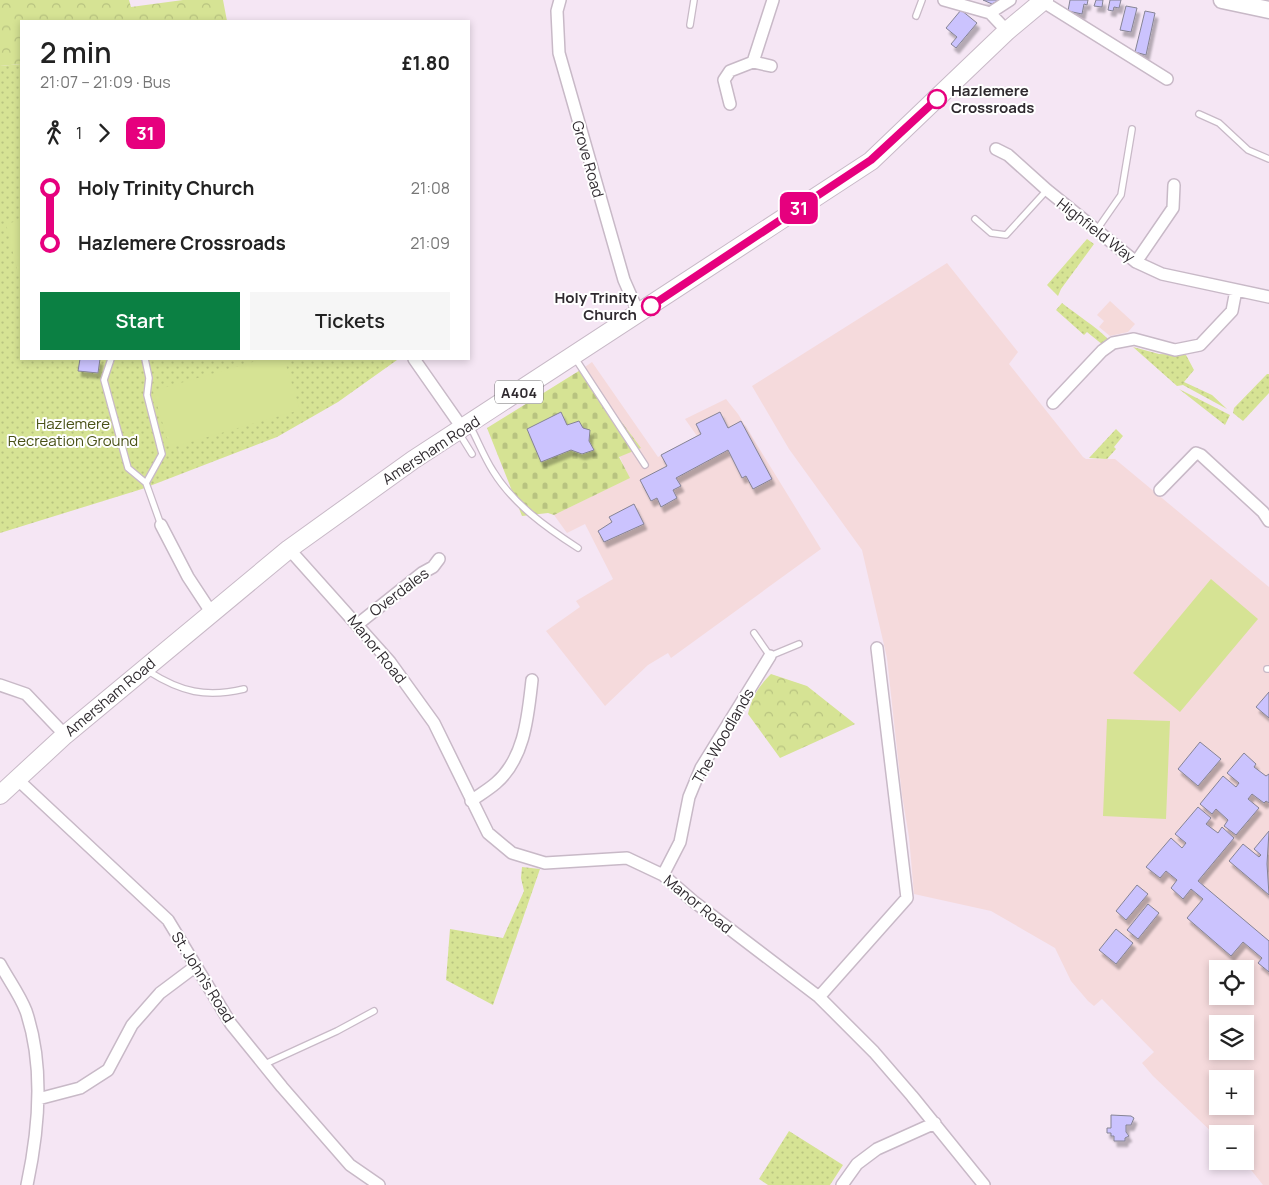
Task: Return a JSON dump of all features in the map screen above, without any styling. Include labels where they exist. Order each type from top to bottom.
[{"type":"main road","points":[[1224,0],[1269,10]]},
{"type":"main road","name":"Amersham Road","points":[[0,795],[65,735],[289,549],[413,460],[574,357],[871,160],[1007,31],[1043,1]]},
{"type":"street","name":"Grove Road","points":[[560,0],[557,11],[559,53],[624,280],[638,314]]},
{"type":"street","points":[[753,62],[774,0]]},
{"type":"street","points":[[944,0],[978,5],[990,13],[1007,31]]},
{"type":"street","points":[[990,13],[1010,0]]},
{"type":"street","points":[[1043,1],[1167,78]]},
{"type":"street","points":[[730,104],[724,80],[730,71],[753,62],[771,66]]},
{"type":"street","name":"Highfield Way","points":[[996,149],[1008,155],[1096,231],[1136,262],[1162,274],[1269,297]]},
{"type":"street","points":[[1136,262],[1173,208],[1174,185]]},
{"type":"street","points":[[1053,403],[1102,351],[1113,343],[1134,339],[1175,350],[1200,345],[1232,311],[1236,290]]},
{"type":"street","points":[[415,360],[463,428]]},
{"type":"street","points":[[1160,490],[1196,453],[1202,456],[1263,512],[1269,521]]},
{"type":"street","points":[[162,525],[188,577],[211,612]]},
{"type":"street","name":"Manor Road","points":[[289,549],[390,662],[434,723],[471,802],[488,833],[512,853],[546,863],[627,858],[663,875],[693,901],[819,996],[874,1052],[984,1185]]},
{"type":"street","name":"Overdales","points":[[358,624],[422,573],[433,567],[439,559]]},
{"type":"street","points":[[819,996],[906,898],[877,648]]},
{"type":"street","name":"The Woodlands","points":[[663,875],[680,842],[689,796],[701,768],[770,656]]},
{"type":"street","points":[[471,802],[497,782],[517,754],[527,721],[532,680]]},
{"type":"street","points":[[0,685],[26,694],[65,735]]},
{"type":"street","name":"St. John's Road","points":[[17,779],[168,920],[231,1024],[350,1165],[379,1185]]},
{"type":"street","points":[[0,964],[25,1010],[35,1047],[38,1099],[34,1152],[27,1185]]},
{"type":"street","points":[[38,1099],[80,1088],[108,1070],[132,1025],[160,993],[196,966]]},
{"type":"street","points":[[842,1185],[857,1164],[877,1149],[934,1123]]},
{"type":"lane","points":[[690,25],[694,0]]},
{"type":"lane","points":[[916,16],[922,0]]},
{"type":"lane","points":[[1199,114],[1219,123],[1248,150],[1269,159]]},
{"type":"lane","points":[[1096,231],[1121,194],[1132,129]]},
{"type":"lane","points":[[975,219],[991,233],[1006,235],[1047,190]]},
{"type":"lane","points":[[574,357],[645,465]]},
{"type":"lane","points":[[111,360],[104,380],[128,468],[146,483],[162,525]]},
{"type":"lane","points":[[145,360],[149,378],[147,395],[162,454],[146,483]]},
{"type":"lane","points":[[463,428],[472,454]]},
{"type":"lane","points":[[463,428],[493,472],[526,509],[549,529],[578,548]]},
{"type":"lane","points":[[754,633],[770,656],[799,644]]},
{"type":"lane","points":[[144,668],[161,679],[191,692],[213,694],[244,689]]},
{"type":"lane","points":[[265,1064],[337,1031],[374,1011]]},
{"type":"shaded area","points":[[947,263],[1018,352],[1009,364],[1083,457],[1086,459],[1115,459],[1269,587],[1269,1185],[1263,1185],[1251,1170],[1254,1170],[1254,1125],[1209,1125],[1209,1129],[1142,1063],[1154,1052],[1102,999],[1094,1006],[1071,981],[1055,948],[991,911],[914,894],[909,837],[902,795],[887,658],[862,550],[789,449],[752,386]]},
{"type":"shaded area","points":[[1110,301],[1135,324],[1128,332],[1110,336],[1099,327],[1104,321],[1097,315]]},
{"type":"shaded area","points":[[592,362],[658,457],[697,436],[685,419],[726,399],[738,414],[821,549],[671,658],[668,653],[648,665],[605,706],[546,631],[580,607],[576,601],[613,579],[585,524],[567,533],[554,515],[629,478],[582,369]]},
{"type":"green space","points":[[0,0],[129,0],[131,7],[183,0],[223,0],[227,20],[20,20],[20,64],[0,66]]},
{"type":"green space","name":"Hazlemere Recreation Ground","points":[[20,64],[20,360],[397,360],[338,402],[277,437],[142,489],[0,533],[0,66]]},
{"type":"green space","points":[[20,220],[20,281],[6,224]]},
{"type":"green space","points":[[1087,239],[1094,244],[1061,289],[1058,296],[1047,285]]},
{"type":"green space","points":[[1062,303],[1108,339],[1103,345],[1087,332],[1084,335],[1056,310]]},
{"type":"green space","points":[[1133,347],[1159,354],[1186,355],[1194,370],[1184,382],[1212,395],[1227,409],[1183,385],[1177,386]]},
{"type":"green space","points":[[260,360],[284,360],[300,410],[170,448],[153,391]]},
{"type":"green space","points":[[582,369],[641,448],[619,457],[630,478],[554,515],[548,513],[522,516],[487,428]]},
{"type":"green space","points":[[1269,374],[1269,393],[1243,421],[1233,413],[1234,408]]},
{"type":"green space","points":[[1179,389],[1230,415],[1225,425]]},
{"type":"green space","points":[[1116,429],[1123,436],[1114,447],[1116,449],[1107,459],[1089,458]]},
{"type":"green space","points":[[1211,579],[1258,619],[1180,712],[1133,673]]},
{"type":"green space","points":[[771,674],[807,686],[855,724],[780,758],[748,714],[756,692]]},
{"type":"green space","points":[[1107,719],[1170,721],[1166,819],[1103,816]]},
{"type":"green space","points":[[522,867],[540,869],[493,1005],[446,980],[450,929],[503,938],[524,891],[521,878]]},
{"type":"green space","points":[[789,1131],[843,1165],[830,1185],[768,1185],[759,1179]]},
{"type":"building","points":[[983,0],[999,0],[992,4]]},
{"type":"building","points":[[1070,0],[1088,0],[1087,5],[1084,4],[1082,14],[1068,11]]},
{"type":"building","points":[[1096,0],[1103,0],[1102,7],[1094,6]]},
{"type":"building","points":[[1110,0],[1121,0],[1119,8],[1114,7],[1113,11],[1108,10]]},
{"type":"building","points":[[1126,6],[1137,8],[1131,32],[1120,30]]},
{"type":"building","points":[[961,10],[977,23],[956,48],[951,44],[957,37],[946,28]]},
{"type":"building","points":[[1145,11],[1155,13],[1146,55],[1135,52]]},
{"type":"building","points":[[80,360],[100,360],[98,373],[78,371]]},
{"type":"building","points":[[561,412],[567,425],[579,421],[583,428],[590,430],[589,441],[594,450],[582,454],[571,450],[541,462],[527,429]]},
{"type":"building","points":[[720,412],[728,428],[741,421],[772,479],[753,489],[746,476],[742,478],[728,450],[676,478],[681,486],[673,490],[677,498],[661,507],[657,498],[651,501],[640,480],[667,466],[661,455],[701,434],[696,424]]},
{"type":"building","points":[[634,504],[644,524],[604,542],[598,531],[612,522],[609,517]]},
{"type":"building","points":[[1269,692],[1269,718],[1256,707]]},
{"type":"building","points":[[1200,742],[1221,759],[1198,786],[1178,769]]},
{"type":"building","points":[[1244,753],[1256,764],[1254,767],[1266,776],[1269,774],[1269,803],[1266,801],[1264,803],[1252,794],[1248,799],[1259,808],[1236,835],[1224,826],[1228,820],[1216,809],[1212,814],[1200,804],[1223,776],[1236,787],[1239,783],[1227,773]]},
{"type":"building","points":[[1198,807],[1211,818],[1206,824],[1218,833],[1222,827],[1234,838],[1198,881],[1269,941],[1269,972],[1258,963],[1262,958],[1243,942],[1231,956],[1187,918],[1203,899],[1191,889],[1183,899],[1171,888],[1177,880],[1166,871],[1160,878],[1146,867],[1171,838],[1182,848],[1186,843],[1175,834]]},
{"type":"building","points":[[1269,831],[1267,864],[1269,895],[1229,861],[1243,844],[1259,857],[1261,855],[1254,849]]},
{"type":"building","points":[[1137,885],[1148,894],[1126,920],[1116,911]]},
{"type":"building","points":[[1148,904],[1159,913],[1138,939],[1127,930]]},
{"type":"building","points":[[1116,929],[1133,943],[1116,964],[1099,950]]},
{"type":"building","points":[[1111,1115],[1131,1116],[1134,1118],[1131,1125],[1126,1125],[1126,1132],[1129,1136],[1125,1138],[1125,1141],[1114,1141],[1114,1136],[1111,1136],[1111,1133],[1107,1133],[1107,1128],[1111,1128]]},
{"type":"bus line","name":"31","points":[[651,306],[871,160],[937,99]]},
{"type":"place","name":"Hazlemere Crossroads","points":[[937,99]]},
{"type":"place","name":"Holy Trinity Church","points":[[651,306]]}]
